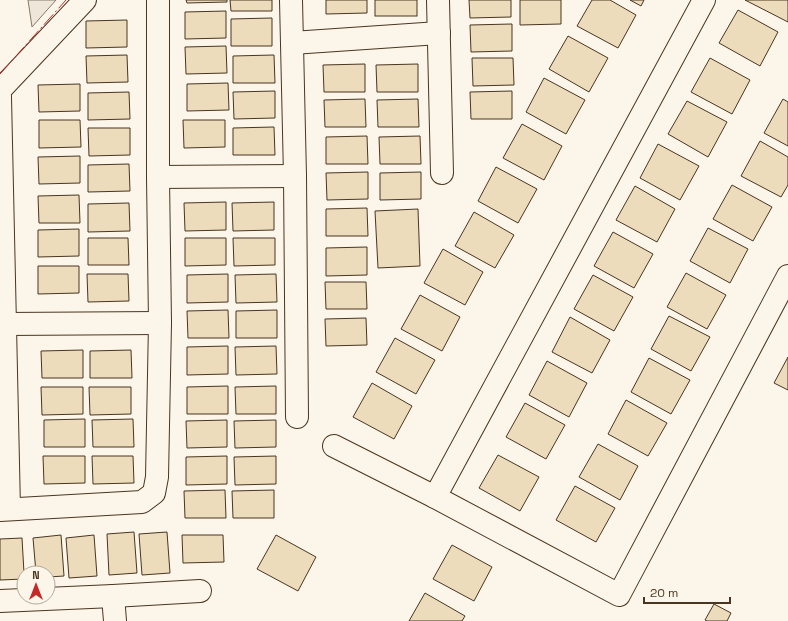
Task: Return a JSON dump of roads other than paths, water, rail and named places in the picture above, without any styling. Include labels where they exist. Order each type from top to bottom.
[{"type":"street","points":[[0,90],[85,0]]},
{"type":"street","points":[[0,97],[5,324],[4,509],[142,502],[154,493],[158,477],[160,323],[158,0]]},
{"type":"street","points":[[291,0],[295,176],[297,417]]},
{"type":"street","points":[[438,0],[442,173]]},
{"type":"street","points":[[435,497],[704,0]]},
{"type":"street","points":[[292,43],[439,33]]},
{"type":"street","points":[[158,177],[295,176]]},
{"type":"street","points":[[334,446],[435,497],[619,595],[788,276]]},
{"type":"street","points":[[5,324],[160,323]]},
{"type":"street","points":[[0,601],[200,591]]},
{"type":"street","points":[[113,596],[115,621]]}]
